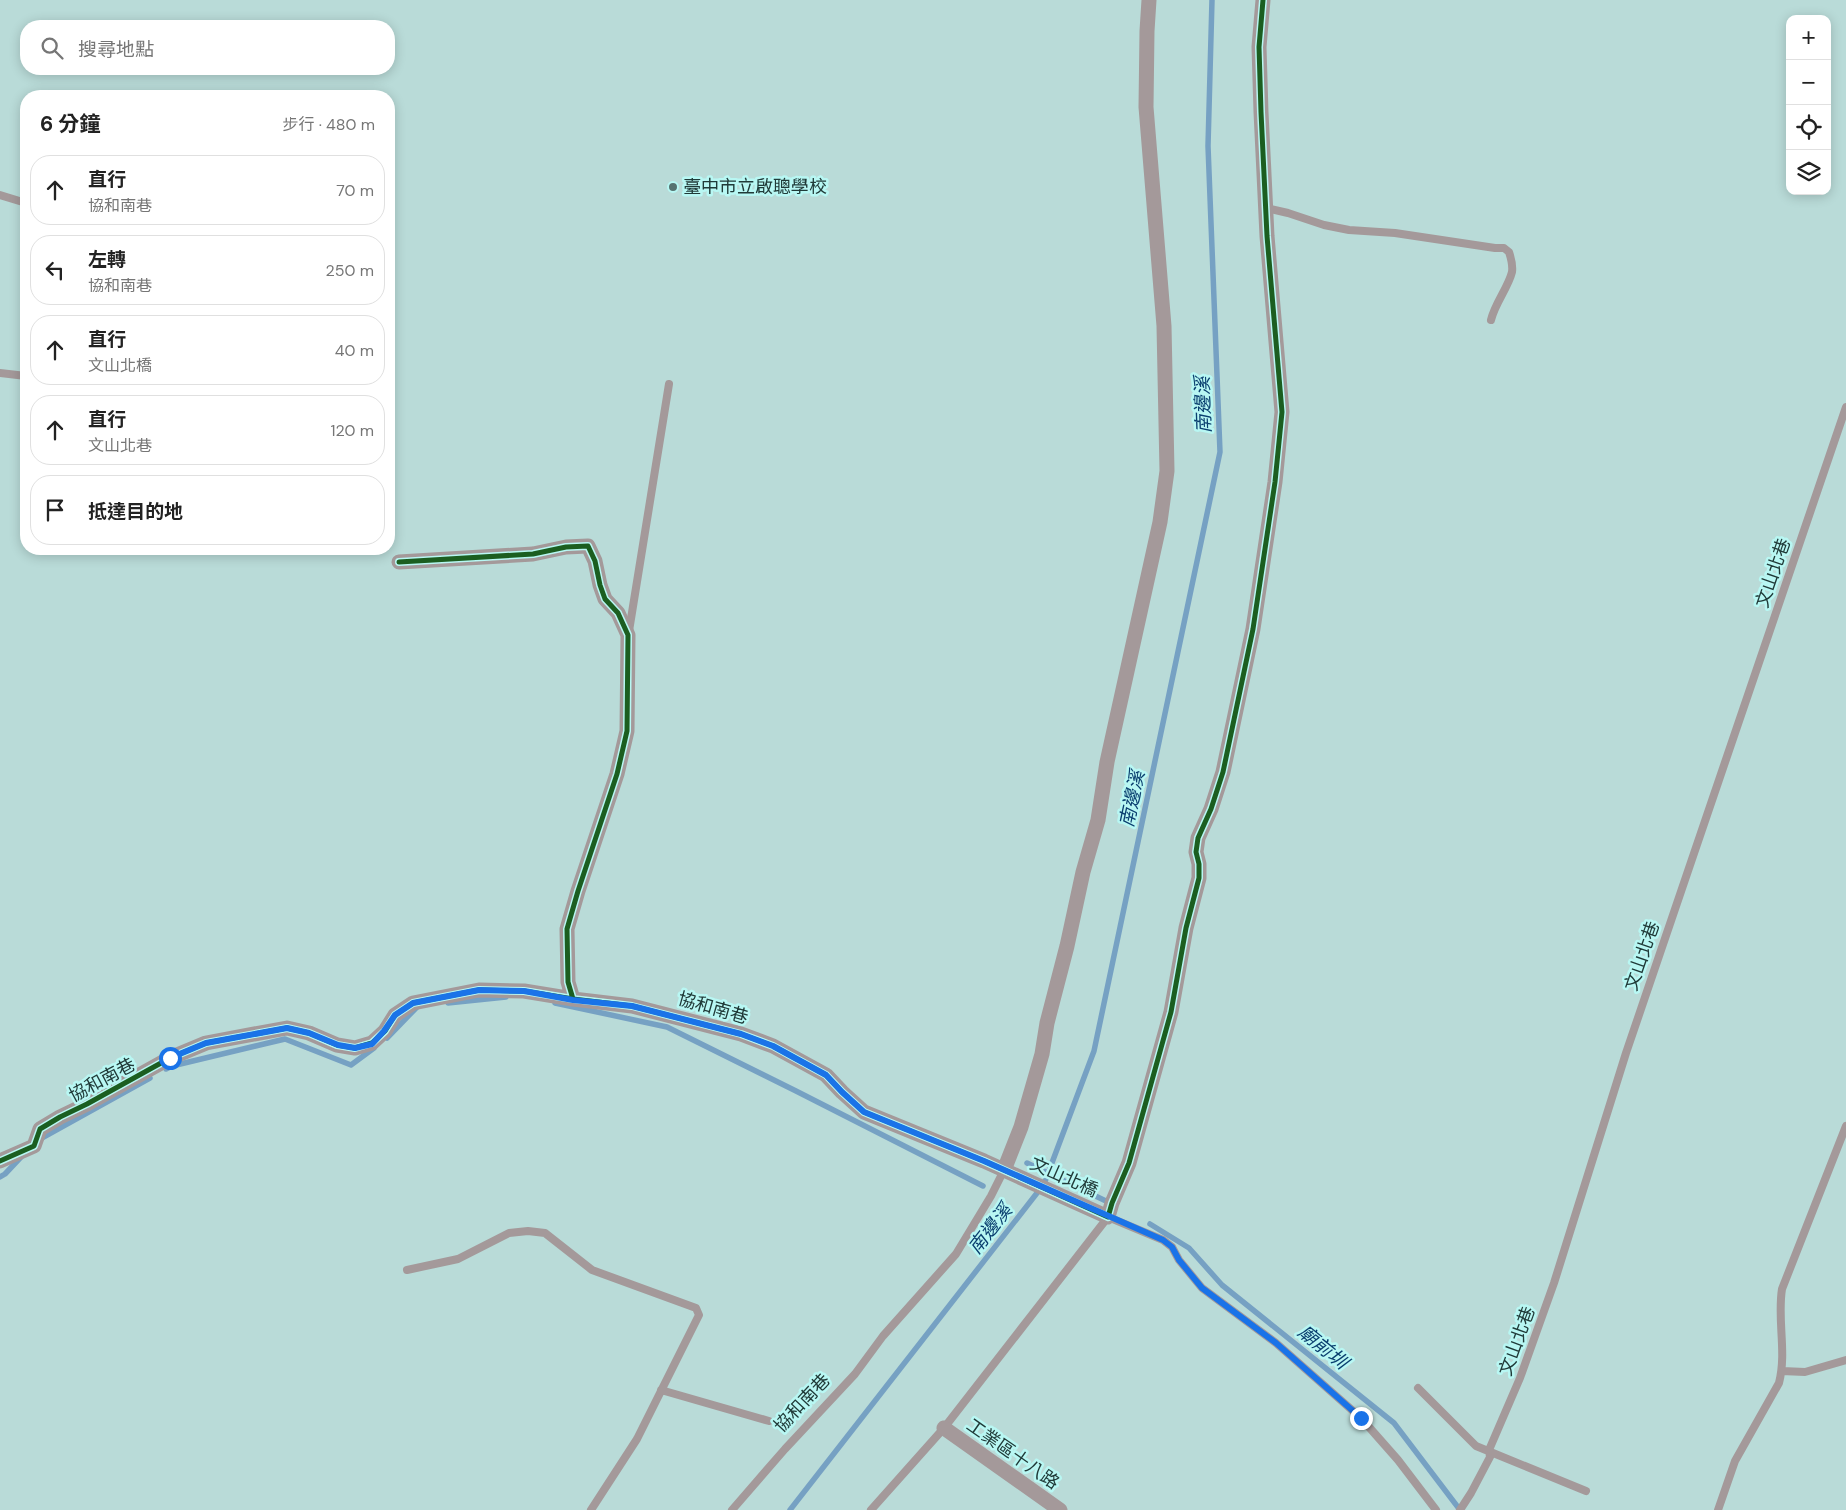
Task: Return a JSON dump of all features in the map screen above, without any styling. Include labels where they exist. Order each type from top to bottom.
[{"type":"street","points":[[1004,1170],[1022,1127],[1042,1054],[1047,1023],[1067,946],[1083,872],[1098,820],[1107,762],[1160,522],[1166,480],[1164,326],[1146,106],[1149,0]]},
{"type":"street","points":[[1108,1217],[1129,1162],[1171,1012],[1186,928],[1199,878],[1199,864],[1196,852],[1198,838],[1211,809],[1222,772],[1253,628],[1275,482],[1282,412],[1266,208],[1259,47],[1264,0]]},
{"type":"street","points":[[399,562],[533,554],[566,547],[588,546],[595,561],[605,599],[618,613],[628,635],[627,731],[617,774],[578,890],[568,929],[568,982],[573,1000]]},
{"type":"street","name":"協和南巷","points":[[0,1161],[34,1146],[40,1130],[60,1117],[170,1058],[206,1043],[287,1028],[309,1033],[338,1045],[355,1048],[372,1044],[395,1015],[413,1003],[479,990],[524,991],[573,1000],[632,1006],[741,1034],[773,1046],[826,1075],[864,1112],[1004,1170]]},
{"type":"street","name":"文山北橋","points":[[1004,1170],[1108,1217]]},
{"type":"street","name":"工業區十八路","points":[[944,1428],[1060,1510]]},
{"type":"lane","points":[[0,194],[20,201]]},
{"type":"lane","points":[[1266,208],[1288,212],[1324,225],[1349,230],[1395,233],[1504,248],[1510,252],[1512,272],[1493,311],[1491,320]]},
{"type":"lane","points":[[0,373],[20,375]]},
{"type":"lane","points":[[628,635],[669,384]]},
{"type":"lane","name":"文山北巷","points":[[1460,1510],[1490,1457],[1488,1450],[1520,1378],[1554,1283],[1629,1044],[1846,407]]},
{"type":"lane","points":[[1718,1510],[1735,1461],[1779,1383],[1782,1371],[1780,1304],[1782,1289],[1846,1126]]},
{"type":"lane","name":"協和南巷","points":[[732,1510],[855,1374],[883,1336],[956,1254],[991,1196],[1004,1170]]},
{"type":"lane","points":[[871,1510],[944,1428],[1108,1217],[1163,1240],[1172,1247],[1179,1260],[1202,1288],[1276,1343],[1361,1418],[1398,1460],[1436,1510]]},
{"type":"lane","points":[[407,1270],[458,1259],[509,1233],[528,1231],[545,1233],[592,1270],[696,1308],[698,1315],[636,1439],[591,1510]]},
{"type":"lane","points":[[1782,1371],[1806,1372],[1846,1360]]},
{"type":"lane","points":[[1418,1388],[1476,1446],[1586,1491]]},
{"type":"lane","points":[[661,1390],[769,1421]]},
{"type":"waterway","name":"南邊溪","points":[[790,1510],[1044,1184],[1094,1051],[1220,452],[1208,146],[1212,0]]},
{"type":"waterway","name":"廟前圳","points":[[448,1003],[506,997]]},
{"type":"waterway","name":"廟前圳","points":[[555,1003],[667,1027],[983,1186]]},
{"type":"waterway","name":"廟前圳","points":[[387,1038],[417,1007]]},
{"type":"waterway","name":"廟前圳","points":[[166,1069],[285,1039],[351,1065],[374,1048]]},
{"type":"waterway","name":"廟前圳","points":[[40,1139],[150,1078]]},
{"type":"waterway","name":"廟前圳","points":[[0,1177],[21,1157]]},
{"type":"waterway","name":"廟前圳","points":[[1027,1163],[1108,1202]]},
{"type":"waterway","name":"廟前圳","points":[[1150,1224],[1189,1248],[1222,1285],[1394,1423],[1460,1510]]},
{"type":"cycle path","points":[[0,1161],[34,1146],[40,1129],[60,1117],[170,1058],[206,1043],[287,1028],[309,1033],[337,1045],[355,1048],[372,1043],[385,1031],[395,1015],[413,1003],[479,990],[524,991],[632,1006],[741,1034],[773,1046],[826,1075],[864,1112],[984,1161],[1108,1217],[1129,1163],[1171,1012],[1186,928],[1199,878],[1199,864],[1196,852],[1198,838],[1211,809],[1223,772],[1253,629],[1275,482],[1282,412],[1267,236],[1261,112],[1259,47],[1263,0]]},
{"type":"cycle path","points":[[399,562],[533,554],[566,547],[588,546],[595,561],[605,599],[618,613],[628,635],[627,731],[617,774],[567,929],[568,982],[573,999]]},
{"type":"place","name":"臺中市立啟聰學校","points":[[673,187]]},
{"type":"route","points":[[170,1058],[206,1043],[287,1028],[309,1033],[338,1045],[355,1048],[372,1044],[395,1015],[413,1003],[479,990],[524,991],[573,1000],[632,1006],[741,1034],[773,1046],[826,1075],[864,1112],[984,1161],[1163,1240],[1172,1247],[1179,1260],[1202,1288],[1276,1343],[1361,1418]]}]
